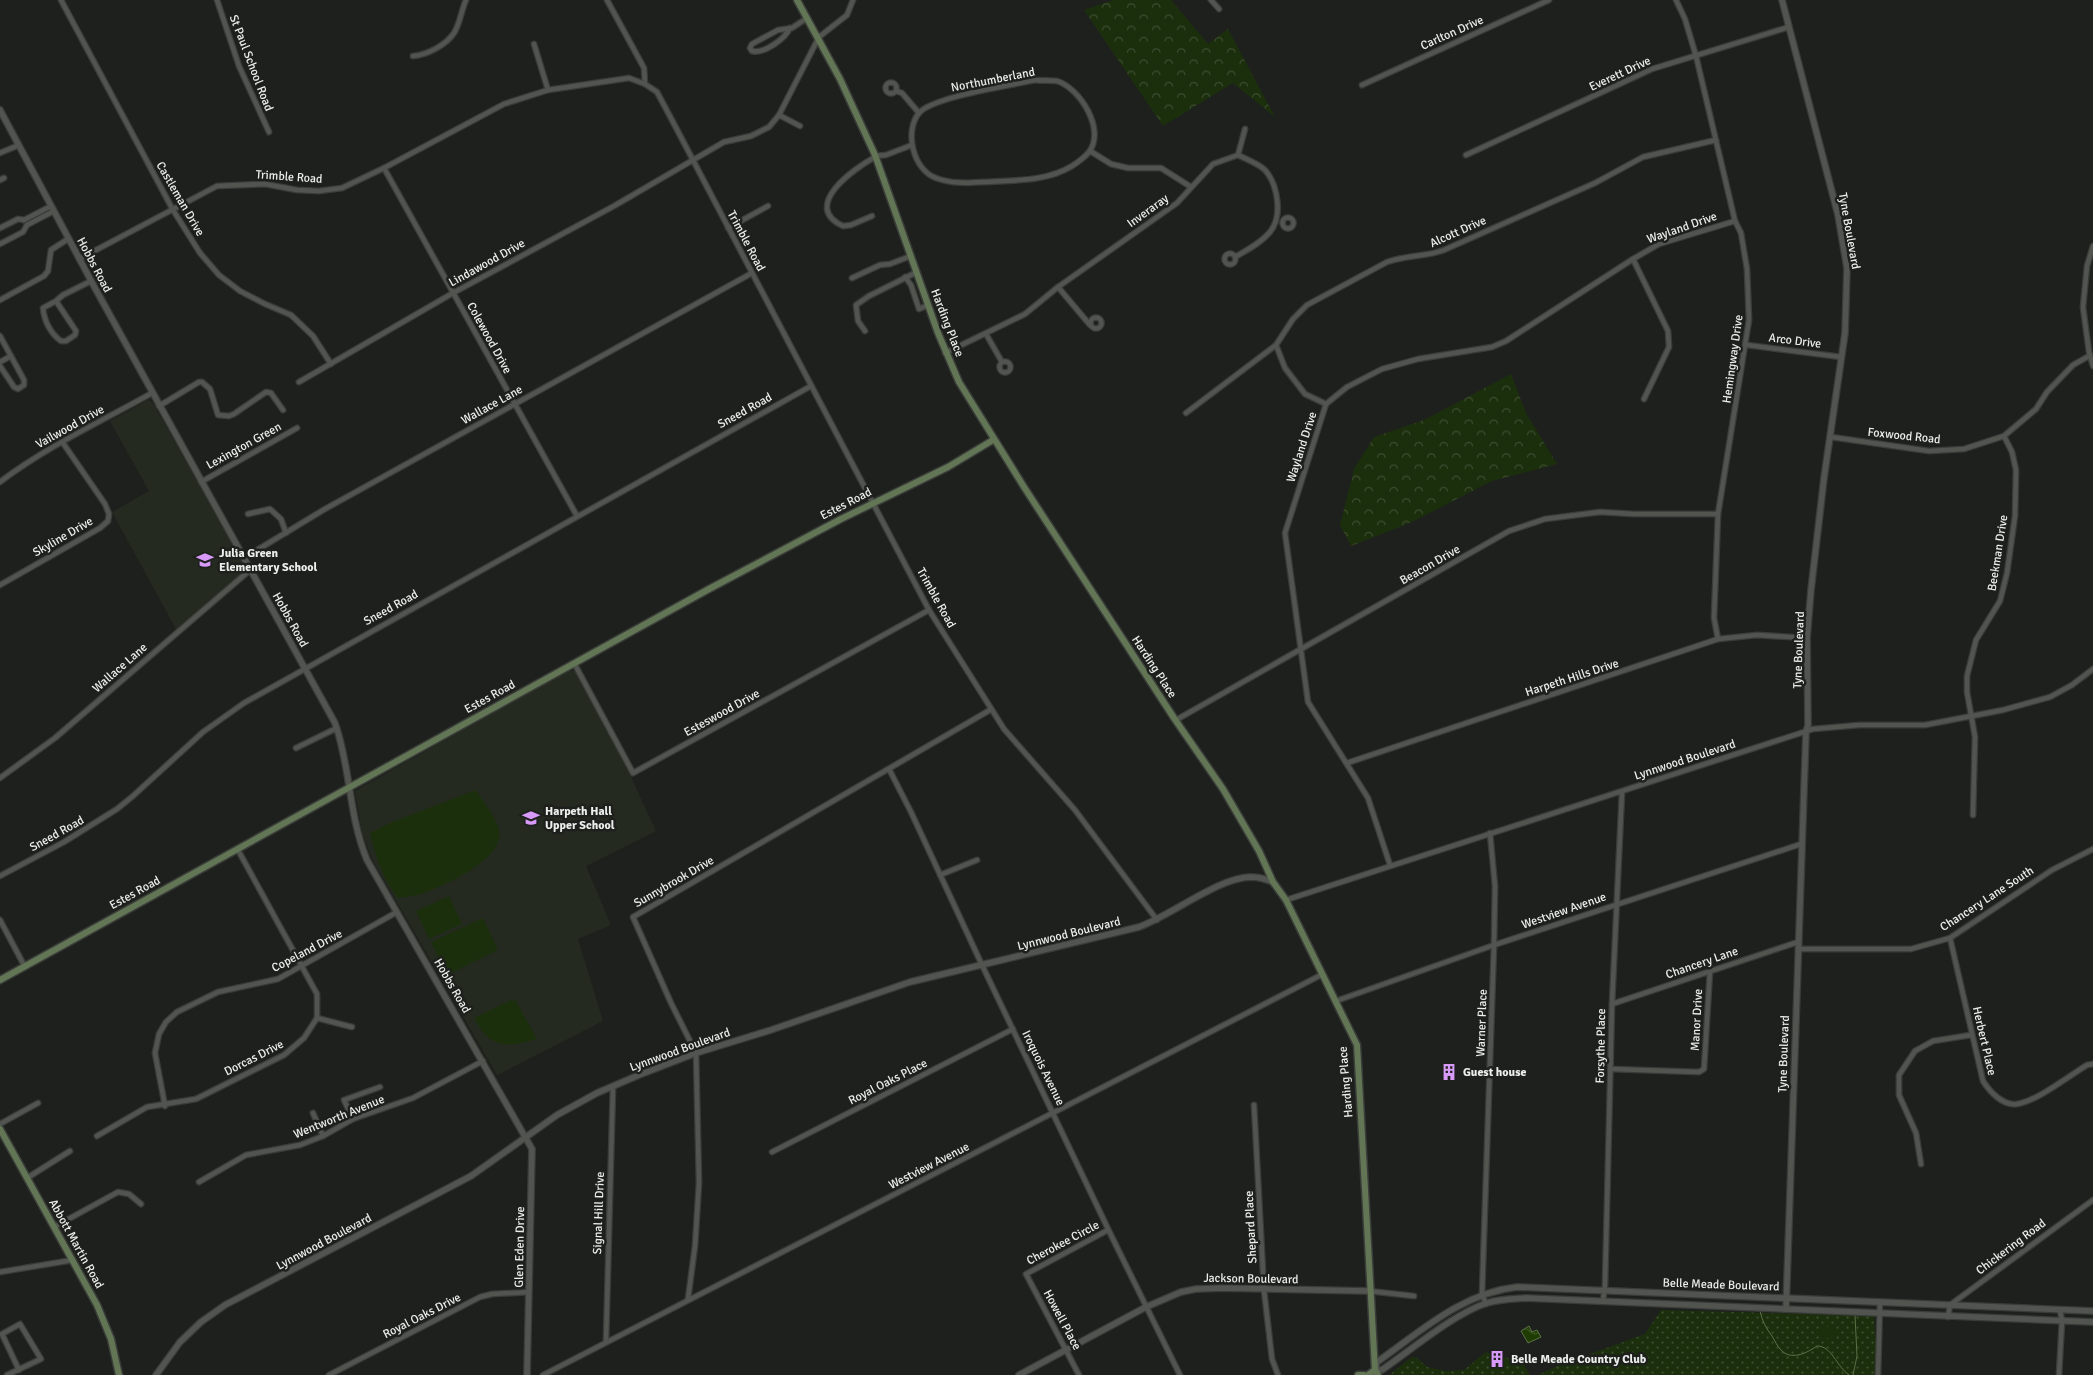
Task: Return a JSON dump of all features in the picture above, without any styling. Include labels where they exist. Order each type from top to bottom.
[{"type":"main road","name":"Harding Place","points":[[797,0],[819,37],[859,118],[875,156],[945,353],[963,389],[993,440],[1223,789],[1259,851],[1273,882],[1286,900],[1357,1045],[1369,1291],[1377,1373]]},
{"type":"main road","name":"Estes Road","points":[[0,980],[709,589],[948,466],[993,440]]},
{"type":"main road","name":"Abbott Martin Road","points":[[0,1129],[73,1260],[102,1318],[111,1338],[119,1375]]},
{"type":"main road","name":"Belle Meade Boulevard","points":[[1368,1375],[1377,1373]]},
{"type":"main road","points":[[1358,1375],[1364,1375]]},
{"type":"street","name":"Castleman Drive","points":[[61,0],[173,210],[200,253],[219,274],[240,291],[291,315],[314,336],[331,364]]},
{"type":"street","name":"St Paul School Road","points":[[217,0],[239,66],[269,132]]},
{"type":"street","points":[[413,56],[430,52],[446,41],[458,25],[466,0]]},
{"type":"street","points":[[607,0],[644,68],[645,84]]},
{"type":"street","points":[[692,160],[724,142],[761,132],[770,127],[779,115],[819,37],[847,15],[853,0]]},
{"type":"street","points":[[1212,0],[1219,9]]},
{"type":"street","name":"Carlton Drive","points":[[1362,85],[1549,0]]},
{"type":"street","name":"Hemingway Drive","points":[[1676,0],[1685,19],[1696,56],[1735,221],[1741,233],[1748,276],[1749,320],[1746,345],[1718,514],[1714,618],[1718,639]]},
{"type":"street","name":"Tyne Boulevard","points":[[1782,0],[1838,214],[1847,268],[1845,334],[1816,540],[1807,638],[1808,725],[1806,732],[1801,844],[1786,1309]]},
{"type":"street","points":[[790,28],[786,36],[764,49],[755,52],[750,48],[752,44],[778,30],[790,28],[807,18]]},
{"type":"street","name":"Everett Drive","points":[[1466,155],[1652,70],[1789,27]]},
{"type":"street","points":[[534,44],[548,90]]},
{"type":"street","name":"Trimble Road","points":[[79,259],[217,186],[266,184],[297,190],[319,191],[342,188],[384,168],[504,104],[548,90],[630,78],[645,84],[657,92],[929,610],[990,710],[1032,763],[1075,810],[1157,920]]},
{"type":"street","name":"Northumberland","points":[[919,113],[935,102],[1035,80],[1058,81],[1079,94],[1093,119],[1094,135],[1090,151]]},
{"type":"street","points":[[896,91],[902,93],[919,113],[913,128],[912,145],[920,165],[933,178],[958,184],[1046,178],[1072,166],[1090,151],[1110,164],[1128,168],[1160,168],[1191,187]]},
{"type":"street","name":"Hobbs Road","points":[[0,110],[159,406],[306,667],[341,739],[348,789],[360,843],[367,860],[518,1123]]},
{"type":"street","points":[[779,115],[800,126]]},
{"type":"street","points":[[1235,256],[1264,238],[1272,230],[1278,202],[1276,189],[1264,169],[1238,154],[1245,129]]},
{"type":"street","name":"Alcott Drive","points":[[1186,413],[1276,345],[1293,319],[1308,305],[1388,262],[1401,256],[1431,255],[1444,250],[1514,218],[1538,210],[1643,157],[1716,140]]},
{"type":"street","points":[[0,153],[18,145]]},
{"type":"street","points":[[872,216],[851,225],[843,226],[832,218],[828,208],[831,196],[837,186],[855,169],[875,156],[886,155],[912,145]]},
{"type":"street","name":"Inveraray","points":[[945,353],[1025,314],[1058,287],[1177,203],[1213,164],[1238,154]]},
{"type":"street","name":"Lindawood Drive","points":[[299,382],[453,293],[614,206],[692,160]]},
{"type":"street","name":"Colewood Drive","points":[[384,168],[577,516]]},
{"type":"street","points":[[728,228],[768,206]]},
{"type":"street","points":[[0,244],[23,232],[26,222],[52,209]]},
{"type":"street","points":[[0,228],[18,219],[26,222]]},
{"type":"street","points":[[1275,219],[1282,221]]},
{"type":"street","name":"Wayland Drive","points":[[1390,865],[1368,798],[1308,702],[1285,533],[1326,404],[1347,387],[1382,370],[1418,359],[1492,347],[1506,341],[1632,259],[1659,244],[1735,221]]},
{"type":"street","points":[[0,300],[44,276],[48,271],[51,250],[68,238]]},
{"type":"street","points":[[2093,246],[2087,266],[2083,306],[2089,356],[2093,366]]},
{"type":"street","points":[[852,278],[880,265],[890,264],[911,256]]},
{"type":"street","points":[[1632,259],[1668,332],[1669,347],[1644,399]]},
{"type":"street","points":[[865,330],[858,321],[856,305],[916,272]]},
{"type":"street","name":"Wallace Lane","points":[[244,558],[325,509],[752,273]]},
{"type":"street","points":[[905,277],[911,285],[919,309],[928,305]]},
{"type":"street","points":[[56,301],[76,331],[75,335],[66,341],[61,341],[57,338],[49,327],[43,308],[56,301],[62,295],[91,281]]},
{"type":"street","points":[[1058,287],[1090,325]]},
{"type":"street","points":[[986,334],[1002,362]]},
{"type":"street","points":[[0,336],[24,380],[24,385],[18,389],[14,387],[0,366]]},
{"type":"street","points":[[1276,345],[1285,368],[1304,394],[1326,404]]},
{"type":"street","name":"Arco Drive","points":[[1746,345],[1841,357]]},
{"type":"street","points":[[0,362],[11,356]]},
{"type":"street","name":"Foxwood Road","points":[[1831,437],[1929,451],[1962,449],[2004,436],[2036,409],[2047,392],[2073,365],[2089,356]]},
{"type":"street","points":[[159,406],[198,382],[202,382],[210,389],[218,414],[229,416],[234,414],[266,392],[271,393],[283,410]]},
{"type":"street","name":"Sneed Road","points":[[0,876],[99,821],[133,796],[216,722],[306,667],[811,386]]},
{"type":"street","name":"Vailwood Drive","points":[[0,482],[16,469],[152,393]]},
{"type":"street","name":"Lexington Green","points":[[201,482],[297,428]]},
{"type":"street","name":"Beekman Drive","points":[[1973,815],[1976,755],[1972,716],[1967,692],[1967,676],[1976,640],[2000,601],[2007,573],[2015,516],[2016,470],[2012,452],[2004,436]]},
{"type":"street","name":"Skyline Drive","points":[[0,585],[108,522],[109,514],[105,504],[63,443]]},
{"type":"street","points":[[248,514],[270,509],[281,519],[286,533]]},
{"type":"street","name":"Beacon Drive","points":[[1176,720],[1512,529],[1545,519],[1600,512],[1718,514]]},
{"type":"street","name":"Wallace Lane","points":[[0,778],[55,738],[250,570]]},
{"type":"street","name":"Esteswood Drive","points":[[574,663],[634,773],[929,610]]},
{"type":"street","name":"Harpeth Hills Drive","points":[[1347,763],[1718,639],[1757,635],[1807,638]]},
{"type":"street","name":"Lynnwood Boulevard","points":[[1286,900],[1806,732],[1812,728],[1925,725],[2016,707],[2050,697],[2072,685],[2093,668]]},
{"type":"street","name":"Sunnybrook Drive","points":[[688,1299],[695,1243],[698,1183],[699,1121],[696,1053],[671,1003],[633,917],[990,710]]},
{"type":"street","points":[[296,748],[337,728]]},
{"type":"street","name":"Iroquois Avenue","points":[[889,769],[1108,1230],[1180,1375]]},
{"type":"street","name":"Forsythe Place","points":[[1603,1301],[1612,1004],[1622,792]]},
{"type":"street","name":"Warner Place","points":[[1486,1304],[1482,1294],[1495,886],[1490,833]]},
{"type":"street","name":"Westview Avenue","points":[[1336,1001],[1494,945],[1801,844]]},
{"type":"street","name":"Chancery Lane South","points":[[1798,949],[1911,949],[1950,938],[2052,870],[2093,849]]},
{"type":"street","points":[[238,850],[317,994],[317,1018],[352,1027]]},
{"type":"street","points":[[940,875],[977,860]]},
{"type":"street","name":"Lynnwood Boulevard","points":[[156,1375],[180,1342],[201,1322],[225,1305],[471,1176],[558,1115],[597,1092],[696,1053],[771,1030],[910,982],[1130,930],[1157,920],[1233,880],[1254,877],[1273,882]]},
{"type":"street","name":"Copeland Drive","points":[[165,1106],[155,1053],[159,1034],[166,1022],[177,1012],[218,992],[278,979],[397,912]]},
{"type":"street","points":[[0,920],[25,967]]},
{"type":"street","name":"Herbert Place","points":[[1950,938],[1983,1081],[1990,1092],[2003,1101],[2016,1104],[2028,1100],[2087,1065],[2093,1064]]},
{"type":"street","name":"Chancery Lane","points":[[1612,1004],[1798,942]]},
{"type":"street","name":"Manor Drive","points":[[1611,1069],[1699,1072],[1704,1069],[1710,971]]},
{"type":"street","name":"Westview Avenue","points":[[543,1375],[688,1299],[1054,1114],[1323,974]]},
{"type":"street","name":"Dorcas Drive","points":[[97,1136],[147,1108],[196,1099],[284,1055],[304,1038],[317,1018]]},
{"type":"street","name":"Royal Oaks Place","points":[[772,1152],[1013,1029]]},
{"type":"street","points":[[1921,1164],[1916,1133],[1899,1095],[1899,1075],[1915,1051],[1933,1041],[1972,1035]]},
{"type":"street","name":"Wentworth Avenue","points":[[200,1182],[246,1155],[300,1145],[323,1136],[353,1119],[413,1098],[483,1061]]},
{"type":"street","name":"Signal Hill Drive","points":[[606,1342],[613,1086]]},
{"type":"street","points":[[353,1119],[344,1100],[380,1087]]},
{"type":"street","points":[[0,1129],[38,1103]]},
{"type":"street","name":"Shepard Place","points":[[1254,1106],[1264,1290],[1272,1359],[1278,1375]]},
{"type":"street","points":[[313,1113],[323,1136]]},
{"type":"street","name":"Glen Eden Drive","points":[[518,1123],[532,1149],[527,1375]]},
{"type":"street","points":[[27,1178],[70,1151]]},
{"type":"street","points":[[54,1227],[118,1192],[128,1194],[141,1204]]},
{"type":"street","name":"Chickering Road","points":[[1950,1305],[2093,1200]]},
{"type":"street","name":"Cherokee Circle","points":[[1026,1274],[1108,1230]]},
{"type":"street","points":[[0,1272],[73,1260]]},
{"type":"street","name":"Howell Place","points":[[1026,1274],[1079,1375]]},
{"type":"street","name":"Jackson Boulevard","points":[[1019,1375],[1146,1307],[1181,1292],[1196,1288],[1369,1291],[1414,1296]]},
{"type":"street","name":"Belle Meade Boulevard","points":[[1377,1373],[1377,1362],[1444,1314],[1466,1301],[1500,1289],[1604,1291],[2093,1311]]},
{"type":"street","name":"Royal Oaks Drive","points":[[330,1375],[480,1297],[492,1294],[528,1292]]},
{"type":"street","name":"Belle Meade Boulevard","points":[[1377,1373],[1464,1314],[1486,1304],[1526,1298],[2093,1322]]},
{"type":"street","points":[[1878,1375],[1880,1302]]},
{"type":"street","points":[[1948,1316],[1950,1305]]},
{"type":"street","points":[[2059,1375],[2062,1321],[2060,1310]]},
{"type":"street","points":[[7,1375],[19,1370],[41,1359],[20,1324],[2,1334],[19,1370]]},
{"type":"shaded area","points":[[148,400],[153,403],[246,569],[176,629],[112,512],[149,491],[110,421]]},
{"type":"shaded area","points":[[569,670],[574,671],[579,676],[632,779],[656,831],[586,866],[611,925],[578,939],[603,1021],[497,1075],[372,859],[362,832],[355,791]]},
{"type":"green space","points":[[1113,0],[1171,0],[1208,44],[1228,29],[1275,117],[1233,83],[1163,126],[1084,10]]},
{"type":"green space","points":[[1511,374],[1526,413],[1557,464],[1492,481],[1412,522],[1351,546],[1340,525],[1354,469],[1374,437],[1424,420]]},
{"type":"green space","points":[[476,790],[498,826],[498,841],[493,851],[484,861],[446,884],[421,894],[398,898],[380,867],[370,833],[392,822]]},
{"type":"green space","points":[[449,896],[462,924],[429,939],[416,911]]},
{"type":"green space","points":[[483,918],[498,950],[447,975],[431,942]]},
{"type":"green space","points":[[511,1000],[516,1001],[537,1039],[517,1044],[500,1044],[486,1036],[480,1028],[474,1018]]},
{"type":"green space","points":[[1661,1310],[1874,1316],[1878,1375],[1538,1375],[1557,1366],[1645,1334]]},
{"type":"green space","points":[[1825,1326],[1834,1329],[1836,1339],[1834,1341],[1817,1334]]},
{"type":"green space","points":[[1486,1352],[1522,1362],[1530,1375],[1389,1375],[1412,1357],[1417,1358],[1427,1367],[1446,1371],[1464,1370]]},
{"type":"water","points":[[1529,1326],[1532,1332],[1537,1330],[1541,1337],[1528,1343],[1521,1331]]},
{"type":"waterway","points":[[1760,1311],[1766,1327],[1778,1347],[1785,1353],[1799,1355],[1817,1346],[1822,1347],[1830,1353],[1849,1375]]},
{"type":"waterway","points":[[1853,1375],[1857,1356],[1855,1315]]},
{"type":"place","name":"Julia Green Elementary School","points":[[205,560]]},
{"type":"place","name":"Harpeth Hall Upper School","points":[[531,818]]},
{"type":"place","name":"Guest house","points":[[1449,1072]]},
{"type":"place","name":"Belle Meade Country Club","points":[[1497,1359]]}]
